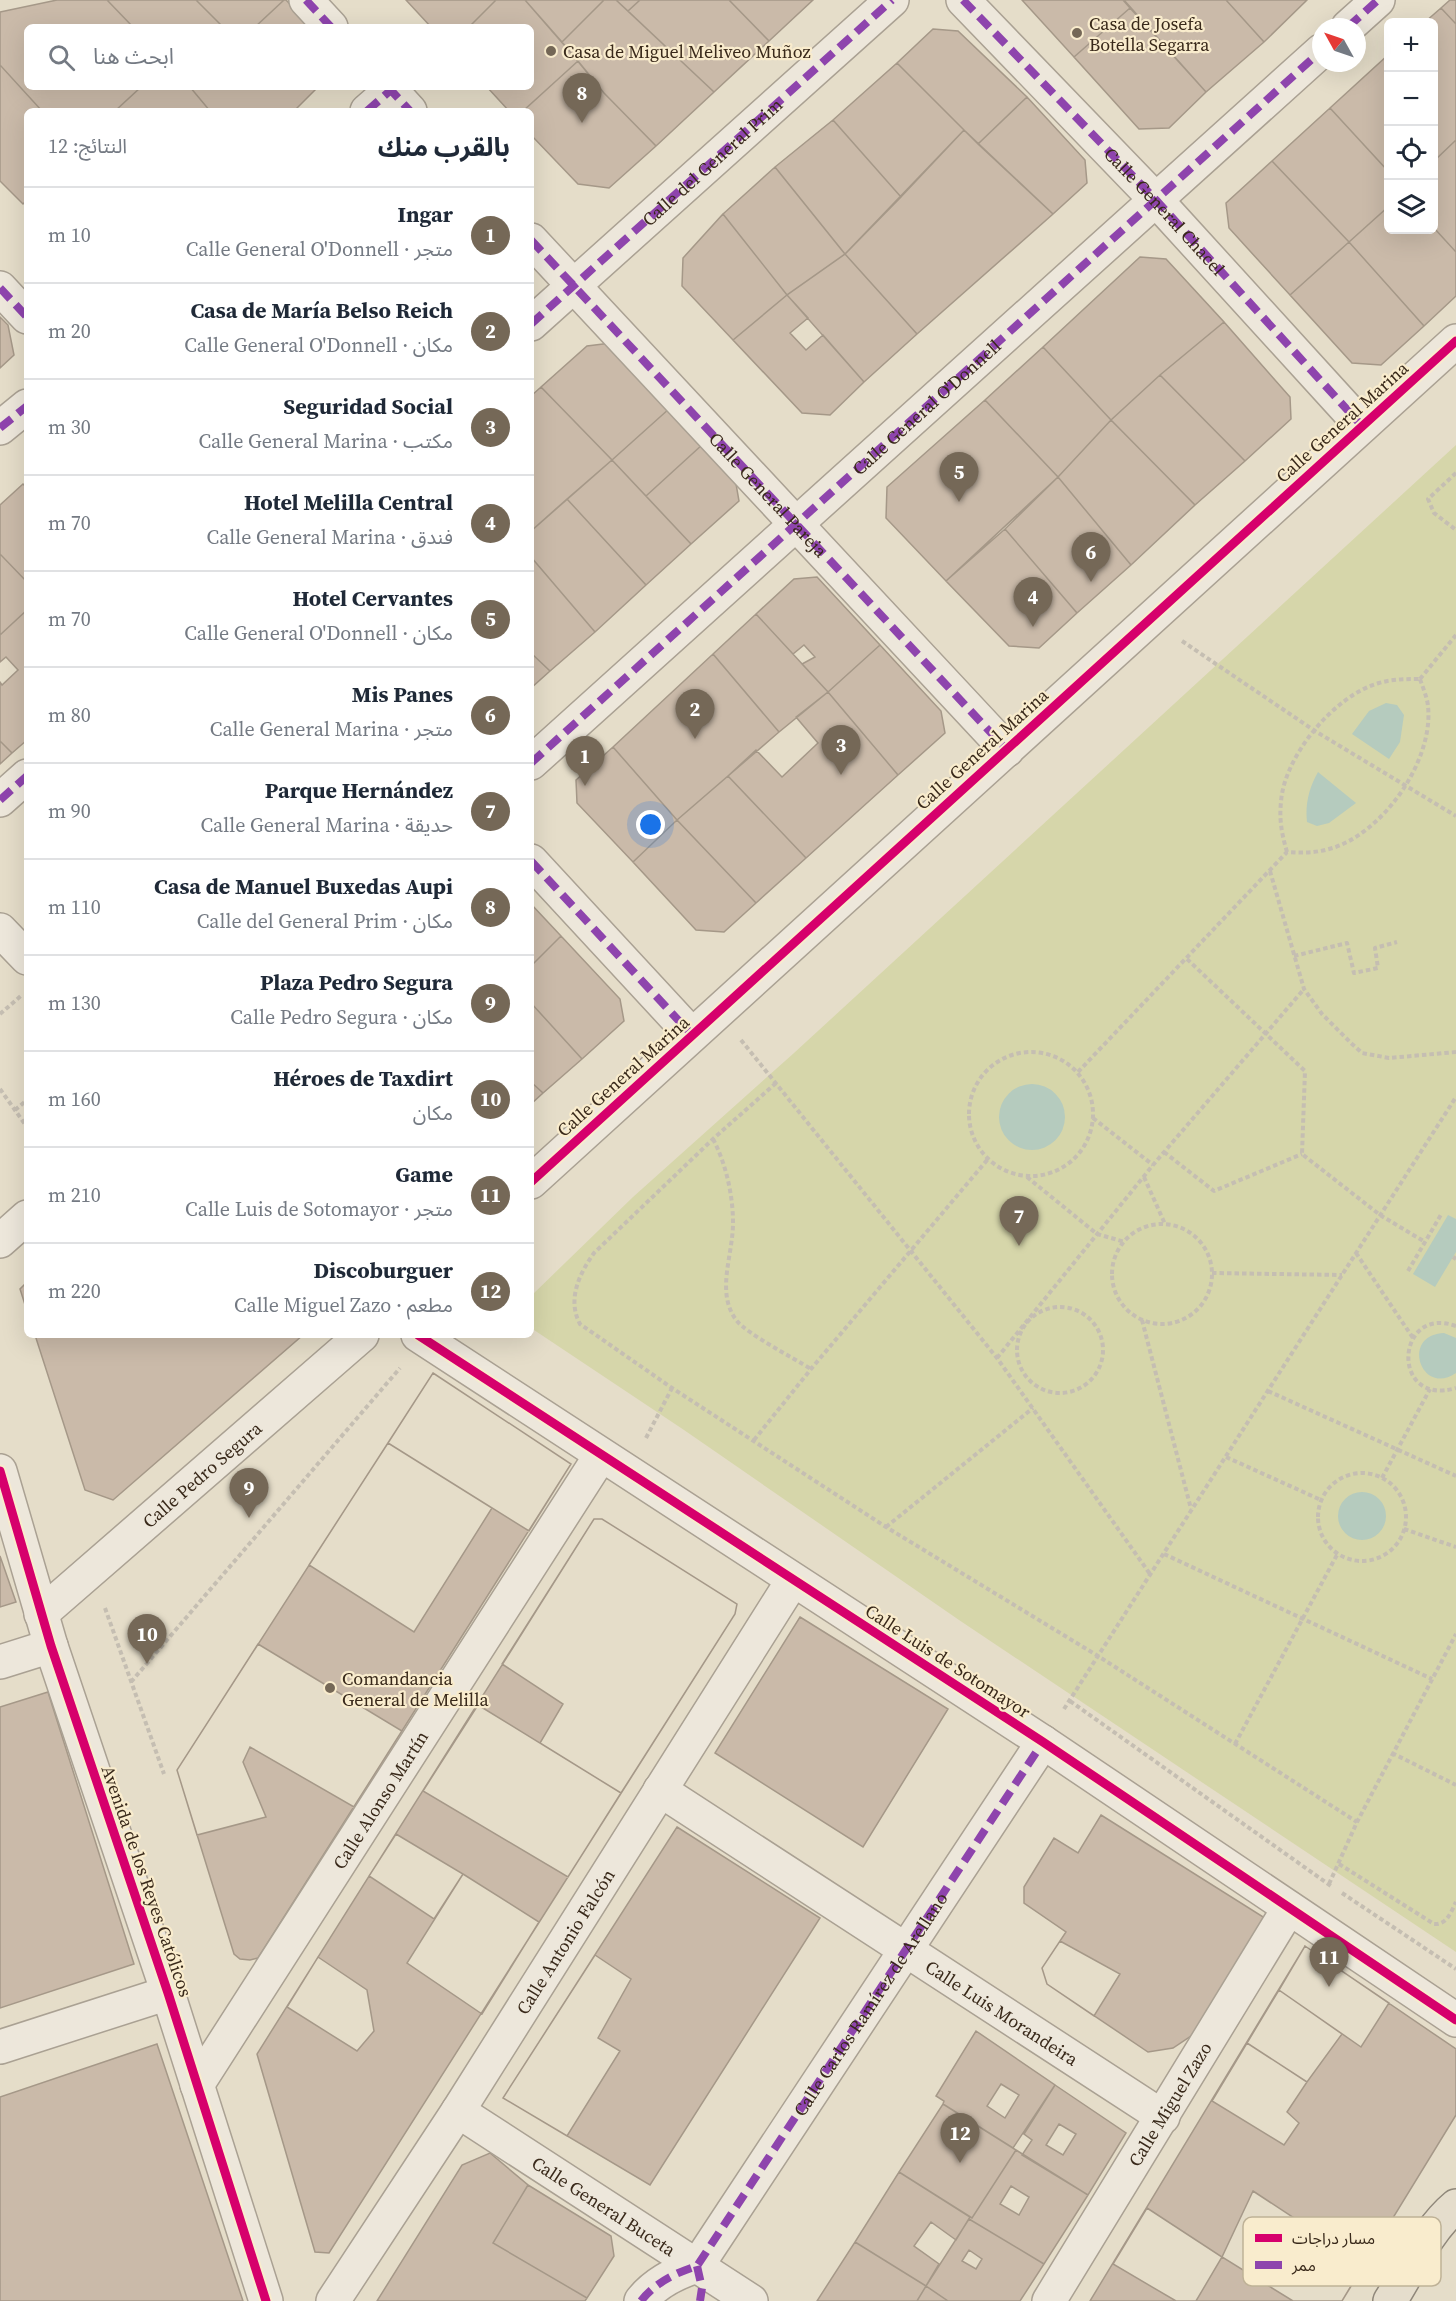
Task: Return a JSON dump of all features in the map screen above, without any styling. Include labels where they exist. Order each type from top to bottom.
[{"type":"main road","points":[[1441,2220],[1456,2206]]},
{"type":"main road","points":[[1390,2301],[1399,2286]]},
{"type":"street","points":[[306,0],[328,24]]},
{"type":"street","name":"Calle del General Prim","points":[[534,321],[892,0]]},
{"type":"street","name":"Calle General Chacel","points":[[963,0],[1156,200],[1362,426]]},
{"type":"street","points":[[1358,18],[1378,0]]},
{"type":"street","name":"Calle General O'Donnell","points":[[534,760],[1312,59]]},
{"type":"street","name":"Calle General Pareja","points":[[534,243],[1007,750]]},
{"type":"street","points":[[0,288],[24,314]]},
{"type":"street","name":"Calle General Marina","points":[[534,1179],[1456,341]]},
{"type":"street","points":[[0,428],[24,408]]},
{"type":"street","points":[[0,800],[24,779]]},
{"type":"street","points":[[534,864],[692,1035]]},
{"type":"street","points":[[0,930],[24,955]]},
{"type":"street","points":[[0,1241],[24,1220]]},
{"type":"street","name":"Calle Pedro Segura","points":[[41,1614],[359,1338]]},
{"type":"street","name":"Calle Luis de Sotomayor","points":[[412,1348],[601,1455],[1043,1742],[1456,2020]]},
{"type":"street","name":"Calle Alonso Martín","points":[[197,2085],[601,1455]]},
{"type":"street","name":"Avenida de los Reyes Católicos","points":[[0,1471],[51,1646],[168,1993],[266,2301]]},
{"type":"street","name":"Calle Antonio Falcón","points":[[333,2301],[458,2110],[793,1580]]},
{"type":"street","points":[[0,1662],[51,1646]]},
{"type":"street","name":"Calle Carlos Ramírez de Arellano","points":[[697,2266],[1043,1742]]},
{"type":"street","name":"Calle Luis Morandeira","points":[[660,1790],[1163,2117]]},
{"type":"street","name":"Calle Miguel Zazo","points":[[1049,2301],[1289,1908]]},
{"type":"street","points":[[0,2047],[168,1993]]},
{"type":"street","name":"Calle General Buceta","points":[[458,2110],[751,2301]]},
{"type":"street","points":[[641,2301],[658,2284],[676,2273],[697,2266],[702,2288],[700,2301]]},
{"type":"path","points":[[1456,473],[1428,499],[1434,513],[1456,530]]},
{"type":"path","points":[[1149,619],[1315,731],[1456,816]]},
{"type":"path","points":[[1420,679],[1456,635]]},
{"type":"path","points":[[1287,852],[1281,830],[1281,800],[1287,774],[1299,751],[1332,710],[1354,694],[1378,683],[1400,679],[1420,679]]},
{"type":"path","points":[[1287,852],[1308,853],[1330,849],[1352,839],[1376,822],[1410,781],[1421,757],[1428,732],[1428,705],[1420,679]]},
{"type":"path","points":[[1078,1072],[1287,852]]},
{"type":"path","points":[[1270,871],[1304,989],[1322,1014],[1362,1053],[1389,1058],[1456,1052]]},
{"type":"path","points":[[1294,956],[1347,943],[1354,973],[1378,968],[1375,948],[1397,942]]},
{"type":"path","points":[[1187,959],[1305,1071],[1302,1154]]},
{"type":"path","points":[[997,1358],[1153,1165],[1304,989]]},
{"type":"path","points":[[0,1014],[24,994]]},
{"type":"path","points":[[718,1012],[997,1358],[1150,1574]]},
{"type":"path","points":[[1031,1051],[1051,1054],[1078,1072],[1092,1097],[1093,1118],[1088,1138],[1077,1156],[1053,1174],[1026,1176],[1001,1169],[988,1159],[973,1139],[968,1119],[970,1098],[978,1080],[992,1064],[1010,1055],[1031,1051]]},
{"type":"path","points":[[776,1083],[713,1139],[594,1253],[585,1265],[576,1287],[574,1305],[580,1324],[672,1388],[886,1527],[1098,1656],[1357,1822]]},
{"type":"path","points":[[0,1089],[24,1123]]},
{"type":"path","points":[[1043,1742],[1456,1097]]},
{"type":"path","points":[[15,1110],[24,1102]]},
{"type":"path","points":[[1093,1118],[1153,1165]]},
{"type":"path","points":[[713,1139],[722,1156],[732,1200],[734,1226],[725,1293],[729,1309],[739,1324],[811,1369]]},
{"type":"path","points":[[1164,1152],[1214,1191],[1302,1154]]},
{"type":"path","points":[[1302,1154],[1380,1215],[1425,1242]]},
{"type":"path","points":[[754,1440],[988,1159]]},
{"type":"path","points":[[1026,1176],[1097,1234],[1125,1242]]},
{"type":"path","points":[[1144,1177],[1165,1224]]},
{"type":"path","points":[[1408,1271],[1442,1213]]},
{"type":"path","points":[[1165,1224],[1176,1225],[1201,1242],[1209,1258],[1212,1273],[1210,1288],[1203,1303],[1193,1314],[1181,1321],[1163,1325],[1142,1320],[1122,1305],[1115,1291],[1113,1274],[1116,1255],[1125,1242],[1137,1231],[1165,1224]]},
{"type":"path","points":[[1356,1253],[1413,1338]]},
{"type":"path","points":[[1212,1273],[1342,1275]]},
{"type":"path","points":[[1054,1307],[1069,1307],[1082,1312],[1093,1321],[1100,1333],[1103,1347],[1102,1361],[1096,1374],[1086,1385],[1060,1394],[1046,1391],[1023,1374],[1018,1360],[1017,1346],[1020,1332],[1027,1321],[1040,1311],[1054,1307]]},
{"type":"path","points":[[1142,1320],[1191,1510]]},
{"type":"path","points":[[1456,1326],[1443,1323],[1431,1324],[1413,1338],[1408,1349],[1407,1360],[1416,1380],[1430,1389],[1446,1391],[1456,1388]]},
{"type":"path","points":[[131,1682],[412,1348]]},
{"type":"path","points":[[645,1439],[672,1388]]},
{"type":"path","points":[[1382,1478],[1430,1389]]},
{"type":"path","points":[[1267,1391],[1456,1476]]},
{"type":"path","points":[[886,1527],[1033,1408]]},
{"type":"path","points":[[1226,1457],[1321,1501]]},
{"type":"path","points":[[1358,1473],[1372,1474],[1382,1478],[1395,1488],[1402,1499],[1406,1514],[1404,1529],[1398,1543],[1373,1560],[1357,1561],[1338,1553],[1331,1548],[1322,1535],[1318,1522],[1321,1501],[1332,1485],[1344,1477],[1358,1473]]},
{"type":"path","points":[[1404,1529],[1456,1547]]},
{"type":"path","points":[[1235,1744],[1338,1553]]},
{"type":"path","points":[[1164,1554],[1432,1678]]},
{"type":"path","points":[[92,1570],[164,1774]]},
{"type":"path","points":[[1329,1884],[1392,1753],[1456,1634]]},
{"type":"path","points":[[1070,1701],[1329,1884],[1456,1969]]},
{"type":"path","points":[[1392,1753],[1456,1785]]},
{"type":"path","points":[[1339,1864],[1434,1924],[1440,1924],[1446,1920],[1456,1902]]},
{"type":"green space","points":[[1456,445],[1456,1952],[959,1620],[684,1430],[534,1330],[534,1293],[633,1197],[794,1053]]},
{"type":"shaded area","points":[[1386,703],[1397,705],[1404,715],[1400,742],[1389,759],[1352,734],[1369,711]]},
{"type":"shaded area","points":[[1318,772],[1356,803],[1329,823],[1317,826],[1307,822],[1307,802]]},
{"type":"shaded area","points":[[1032,1084],[1044,1087],[1055,1094],[1062,1105],[1065,1117],[1062,1129],[1055,1140],[1044,1147],[1032,1150],[1020,1147],[1009,1140],[1002,1129],[999,1117],[1002,1105],[1009,1094],[1020,1087]]},
{"type":"shaded area","points":[[1448,1215],[1456,1219],[1456,1252],[1435,1287],[1413,1274]]},
{"type":"shaded area","points":[[1444,1333],[1456,1338],[1456,1373],[1444,1378],[1433,1377],[1420,1363],[1419,1353],[1422,1343],[1430,1336]]},
{"type":"shaded area","points":[[1362,1492],[1379,1499],[1386,1516],[1379,1533],[1362,1540],[1345,1533],[1338,1516],[1345,1499]]},
{"type":"building","points":[[57,0],[107,0],[130,24],[24,24],[24,90],[138,90],[118,108],[39,108],[0,65],[0,12]]},
{"type":"building","points":[[107,0],[196,0],[220,24],[130,24]]},
{"type":"building","points":[[196,0],[284,0],[258,24],[220,24]]},
{"type":"building","points":[[286,0],[309,24],[258,24]]},
{"type":"building","points":[[406,0],[496,0],[472,24],[428,24]]},
{"type":"building","name":"Casa de Miguel Meliveo Muñoz","points":[[496,0],[525,0],[578,61],[526,108],[506,108],[490,90],[534,90],[534,24],[472,24]]},
{"type":"building","points":[[525,0],[604,0],[562,42]]},
{"type":"building","points":[[604,0],[616,0],[714,92],[656,146],[604,93],[562,42]]},
{"type":"building","points":[[616,0],[640,0],[628,11]]},
{"type":"building","points":[[640,0],[729,0],[769,41],[714,92],[628,11]]},
{"type":"building","points":[[729,0],[813,0],[769,41]]},
{"type":"building","name":"Casa de Josefa Botella Segarra","points":[[1022,0],[1123,0],[1130,8],[1074,57]]},
{"type":"building","points":[[1124,0],[1226,0],[1264,42],[1206,92]]},
{"type":"building","points":[[1226,0],[1307,0],[1264,42]]},
{"type":"building","points":[[1450,0],[1456,0],[1456,24],[1441,8]]},
{"type":"building","points":[[1130,8],[1206,92],[1169,128],[1139,129],[1074,57]]},
{"type":"building","points":[[1441,8],[1456,24],[1456,140],[1438,157],[1438,18],[1430,18]]},
{"type":"building","points":[[933,29],[958,31],[1027,97],[978,144],[897,63]]},
{"type":"building","points":[[1384,59],[1384,167],[1330,108]]},
{"type":"building","points":[[578,61],[604,93],[656,146],[609,188],[578,184],[534,138],[534,108],[526,108]]},
{"type":"building","points":[[897,63],[964,130],[901,197],[833,120]]},
{"type":"building","points":[[0,65],[39,108],[24,108],[24,203],[0,181]]},
{"type":"building","points":[[138,90],[192,90],[208,108],[118,108]]},
{"type":"building","points":[[192,90],[315,90],[297,108],[208,108]]},
{"type":"building","points":[[1027,97],[1085,160],[1087,183],[1053,214],[978,144]]},
{"type":"building","points":[[1330,108],[1384,167],[1384,211],[1349,242],[1272,161]]},
{"type":"building","points":[[833,120],[901,197],[845,254],[775,167]]},
{"type":"building","points":[[964,130],[1053,214],[917,334],[845,254]]},
{"type":"building","points":[[1456,140],[1456,252],[1438,232],[1438,157]]},
{"type":"building","points":[[1272,161],[1349,242],[1290,295],[1229,228],[1226,203]]},
{"type":"building","points":[[775,167],[845,254],[787,295],[723,214]]},
{"type":"building","points":[[1384,211],[1384,234],[1438,232],[1456,252],[1456,296],[1424,326],[1349,242]]},
{"type":"building","points":[[723,214],[787,295],[733,340],[682,286],[683,258]]},
{"type":"building","points":[[1349,242],[1424,326],[1381,365],[1352,363],[1290,295]]},
{"type":"building","points":[[845,254],[917,334],[864,382],[787,295]]},
{"type":"building","points":[[1140,257],[1166,259],[1224,322],[1160,375],[1111,420],[1043,347]]},
{"type":"building","points":[[787,295],[808,318],[790,333],[806,350],[823,335],[864,382],[830,415],[802,413],[733,340]]},
{"type":"building","points":[[0,317],[8,325],[14,355],[0,368]]},
{"type":"building","points":[[1224,322],[1290,397],[1291,419],[1245,461],[1160,375]]},
{"type":"building","points":[[611,343],[670,408],[612,460],[541,387],[587,346]]},
{"type":"building","points":[[1043,347],[1111,420],[1058,477],[985,400]]},
{"type":"building","points":[[1160,375],[1245,461],[1195,505],[1111,420]]},
{"type":"building","points":[[541,387],[612,460],[534,528],[534,393]]},
{"type":"building","points":[[985,400],[1058,477],[946,581],[886,518],[887,487]]},
{"type":"building","points":[[670,408],[703,444],[646,496],[612,460]]},
{"type":"building","points":[[1111,420],[1195,505],[1131,565],[1058,477]]},
{"type":"building","points":[[703,444],[735,478],[739,501],[691,544],[646,496]]},
{"type":"building","points":[[612,460],[691,544],[646,585],[567,499]]},
{"type":"building","points":[[1058,477],[1131,565],[1077,613],[1005,529]]},
{"type":"building","points":[[24,485],[24,579],[0,554],[0,505]]},
{"type":"building","points":[[567,499],[646,585],[595,632],[534,561],[534,528]]},
{"type":"building","points":[[1005,529],[1077,613],[1039,648],[1009,646],[946,581]]},
{"type":"building","points":[[0,554],[24,579],[24,613],[0,635]]},
{"type":"building","points":[[534,561],[595,632],[550,671],[534,656]]},
{"type":"building","points":[[817,577],[880,645],[828,692],[802,664],[815,657],[804,645],[793,654],[756,614],[794,579]]},
{"type":"building","points":[[24,613],[24,743],[12,753],[0,741],[0,682],[2,685],[18,670],[6,657],[0,662],[0,635]]},
{"type":"building","points":[[756,614],[828,692],[779,732],[713,654]]},
{"type":"building","points":[[880,645],[941,711],[945,733],[898,775],[828,692]]},
{"type":"building","points":[[713,654],[779,732],[677,820],[613,747]]},
{"type":"building","points":[[534,656],[550,671],[534,685]]},
{"type":"building","points":[[828,692],[898,775],[806,858],[728,776],[756,750],[782,777],[818,743],[796,717]]},
{"type":"building","points":[[0,741],[12,753],[0,764]]},
{"type":"building","points":[[613,747],[677,820],[633,862],[577,803],[576,780]]},
{"type":"building","points":[[728,776],[806,858],[756,903],[677,820]]},
{"type":"building","points":[[677,820],[756,903],[724,932],[696,930],[633,862]]},
{"type":"building","points":[[534,907],[561,936],[534,963]]},
{"type":"building","points":[[561,936],[620,999],[624,1021],[582,1059],[534,1006],[534,963]]},
{"type":"building","points":[[534,1006],[582,1059],[543,1093],[534,1085]]},
{"type":"building","points":[[534,1085],[543,1093],[534,1101]]},
{"type":"building","points":[[24,1285],[24,1302],[20,1289]]},
{"type":"building","points":[[36,1338],[300,1338],[113,1500],[85,1490]]},
{"type":"building","name":"Comandancia General de Melilla","points":[[433,1373],[571,1464],[258,1958],[240,1959],[234,1954],[177,1770]]},
{"type":"building","points":[[433,1373],[571,1464],[529,1531],[388,1443]]},
{"type":"building","points":[[388,1443],[492,1508],[414,1632],[309,1565]]},
{"type":"building","points":[[594,1519],[602,1519],[737,1604],[735,1614],[329,2253],[315,2252],[257,2054]]},
{"type":"building","points":[[594,1519],[602,1519],[737,1604],[735,1614],[621,1793],[540,1743],[563,1704],[502,1664]]},
{"type":"building","points":[[0,1556],[16,1602],[0,1607]]},
{"type":"building","points":[[800,1617],[948,1709],[863,1847],[715,1753]]},
{"type":"building","points":[[258,1644],[402,1731],[354,1807],[250,1747],[243,1762],[266,1817],[197,1835],[177,1770]]},
{"type":"building","points":[[48,1692],[134,1964],[0,2008],[0,1707]]},
{"type":"building","points":[[478,1705],[621,1793],[568,1877],[423,1791]]},
{"type":"building","points":[[1101,1815],[1268,1920],[1200,2030],[1173,2048],[1148,2052],[1047,1984],[1042,1968],[1066,1932],[1024,1903],[1024,1887],[1054,1838],[1078,1853]]},
{"type":"building","points":[[677,1827],[820,1918],[650,2185],[503,2098]]},
{"type":"building","points":[[396,1834],[463,1874],[434,1919],[369,1876]]},
{"type":"building","points":[[463,1874],[539,1922],[482,2014],[407,1963]]},
{"type":"building","points":[[1060,1941],[1120,1974],[1094,2016],[1047,1984],[1042,1968]]},
{"type":"building","points":[[1305,1946],[1456,2049],[1456,2115],[1393,2217],[1243,2217],[1243,2286],[1351,2286],[1342,2301],[1090,2301]]},
{"type":"building","points":[[1305,1946],[1389,2003],[1361,2047],[1279,1990]]},
{"type":"building","points":[[595,1955],[631,1979],[598,2038],[620,2051],[567,2136],[503,2098]]},
{"type":"building","points":[[318,1957],[367,1990],[374,2031],[357,2051],[287,2007]]},
{"type":"building","points":[[1279,1990],[1342,2034],[1307,2082],[1247,2043]]},
{"type":"building","points":[[976,2031],[1055,2085],[1013,2148],[943,2104],[944,2101],[936,2096]],"holes":[[[1001,2084],[1019,2095],[1005,2118],[987,2106]]]},
{"type":"building","points":[[1247,2043],[1307,2082],[1287,2112],[1299,2123],[1284,2145],[1212,2101]]},
{"type":"building","points":[[157,2044],[243,2301],[0,2301],[0,2097]]},
{"type":"building","points":[[1055,2085],[1126,2133],[1088,2195],[1022,2155],[1032,2140],[1024,2134]],"holes":[[[1059,2124],[1076,2134],[1063,2155],[1046,2145]]]},
{"type":"building","points":[[943,2104],[1016,2150],[972,2218],[899,2172]]},
{"type":"building","points":[[1016,2150],[1088,2195],[1044,2264],[969,2219],[972,2218]],"holes":[[[1011,2186],[1029,2197],[1019,2215],[1000,2204]]]},
{"type":"building","points":[[490,2153],[528,2185],[493,2243],[587,2298],[585,2301],[377,2301],[462,2165]]},
{"type":"building","points":[[899,2172],[970,2217],[956,2240],[931,2222],[914,2246],[939,2264],[926,2286],[855,2242]]},
{"type":"building","points":[[528,2185],[611,2236],[614,2256],[587,2298],[493,2243]]},
{"type":"building","points":[[1253,2191],[1293,2217],[1243,2217],[1243,2270],[1222,2257]]},
{"type":"building","points":[[1147,2208],[1222,2257],[1196,2301],[1176,2301],[1113,2264]]},
{"type":"building","points":[[969,2219],[1044,2264],[1020,2301],[948,2301],[926,2286]],"holes":[[[969,2250],[982,2259],[976,2269],[962,2261]]]},
{"type":"building","points":[[855,2242],[926,2286],[917,2301],[817,2301]]},
{"type":"building","points":[[926,2286],[948,2301],[917,2301]]},
{"type":"building","points":[[1269,2286],[1351,2286],[1342,2301],[1293,2301]]},
{"type":"marked path","points":[[306,0],[328,24]]},
{"type":"marked path","points":[[534,321],[892,0]]},
{"type":"marked path","points":[[963,0],[1156,200],[1362,426]]},
{"type":"marked path","points":[[1358,18],[1378,0]]},
{"type":"marked path","points":[[534,760],[1312,59]]},
{"type":"marked path","points":[[391,90],[407,108]]},
{"type":"marked path","points":[[370,108],[391,90]]},
{"type":"marked path","points":[[534,243],[1007,750]]},
{"type":"marked path","points":[[0,288],[24,314]]},
{"type":"marked path","points":[[0,428],[24,408]]},
{"type":"marked path","points":[[0,800],[24,779]]},
{"type":"marked path","points":[[534,864],[692,1035]]},
{"type":"marked path","points":[[641,2301],[666,2279],[697,2266],[1043,1742]]},
{"type":"marked path","points":[[697,2266],[702,2288],[700,2301]]},
{"type":"cycle path","points":[[534,1179],[1456,341]]},
{"type":"cycle path","points":[[423,1338],[1043,1742],[1456,2020]]},
{"type":"cycle path","points":[[0,1471],[51,1646],[168,1993],[266,2301]]},
{"type":"place","name":"Casa de Josefa Botella Segarra","points":[[1077,33]]},
{"type":"place","name":"Casa de Miguel Meliveo Muñoz","points":[[551,51]]},
{"type":"place","name":"Casa de Manuel Buxedas Aupi","points":[[582,123]]},
{"type":"place","name":"Hotel Cervantes","points":[[959,502]]},
{"type":"place","name":"Mis Panes","points":[[1091,582]]},
{"type":"place","name":"Hotel Melilla Central","points":[[1033,627]]},
{"type":"place","name":"Casa de María Belso Reich","points":[[695,739]]},
{"type":"place","name":"Seguridad Social","points":[[841,775]]},
{"type":"place","name":"Ingar","points":[[585,786]]},
{"type":"place","name":"Parque Hernández","points":[[1019,1246]]},
{"type":"place","name":"Plaza Pedro Segura","points":[[249,1518]]},
{"type":"place","name":"Héroes de Taxdirt","points":[[147,1664]]},
{"type":"place","name":"Comandancia General de Melilla","points":[[330,1688]]},
{"type":"place","name":"Game","points":[[1329,1987]]},
{"type":"place","name":"Discoburguer","points":[[960,2163]]}]
